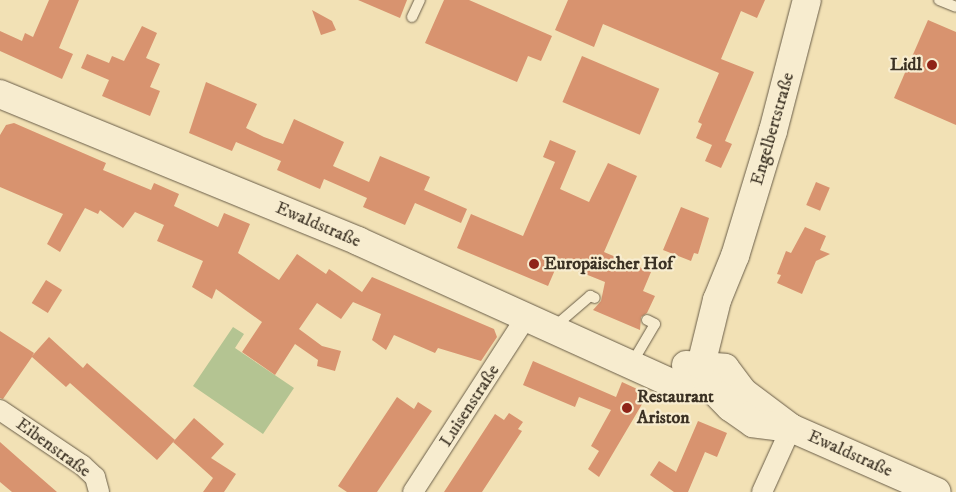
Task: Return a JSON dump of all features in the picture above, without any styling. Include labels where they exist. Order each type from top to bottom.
[{"type":"main road","name":"Engelbertstraße","points":[[711,372],[722,348],[735,256],[807,0]]},
{"type":"main road","name":"Ewaldstraße","points":[[1,95],[358,241],[525,319],[632,363],[671,383],[711,372],[730,407],[753,422],[791,428],[937,492]]},
{"type":"street","name":"Luisenstraße","points":[[413,492],[525,319]]},
{"type":"street","name":"Eibenstraße","points":[[0,410],[82,465],[95,477],[99,492]]},
{"type":"street","points":[[762,492],[791,428]]},
{"type":"lane","points":[[412,17],[420,0]]},
{"type":"lane","points":[[939,0],[956,7]]},
{"type":"lane","points":[[552,329],[590,296],[596,298]]},
{"type":"lane","points":[[632,363],[656,324],[647,320]]},
{"type":"green space","points":[[233,327],[244,334],[235,348],[294,388],[263,434],[193,386]]},
{"type":"building","points":[[49,0],[79,0],[59,48],[73,54],[62,79],[0,51],[0,31],[22,41],[25,33],[33,37]]},
{"type":"building","points":[[358,0],[407,0],[400,18]]},
{"type":"building","points":[[444,0],[469,0],[552,36],[541,61],[528,56],[517,82],[425,43]]},
{"type":"building","points":[[568,0],[765,0],[757,18],[741,11],[721,59],[754,72],[725,141],[732,144],[721,168],[705,161],[712,145],[696,138],[702,124],[698,122],[719,73],[603,24],[594,47],[555,30]]},
{"type":"building","points":[[312,10],[332,21],[336,30],[321,35]]},
{"type":"building","name":"Lidl","points":[[928,20],[956,32],[956,125],[894,98]]},
{"type":"building","points":[[142,26],[157,33],[146,58],[160,64],[150,87],[160,91],[150,116],[102,96],[109,80],[81,68],[87,54],[109,63],[112,56],[124,61]]},
{"type":"building","points":[[582,56],[659,89],[640,135],[562,102]]},
{"type":"building","points":[[206,82],[257,104],[246,128],[264,137],[283,144],[294,119],[344,142],[333,166],[369,182],[380,156],[430,177],[424,190],[467,209],[461,223],[415,203],[405,225],[363,207],[367,198],[324,179],[320,189],[277,170],[281,161],[236,142],[232,151],[189,133]]},
{"type":"building","points":[[14,123],[106,163],[103,170],[151,190],[154,183],[179,194],[174,206],[218,227],[224,213],[250,224],[238,253],[279,280],[297,254],[326,274],[329,269],[362,292],[372,277],[494,329],[497,337],[481,361],[438,348],[435,353],[394,335],[386,350],[372,340],[381,314],[353,302],[341,319],[317,303],[299,329],[322,346],[341,351],[335,371],[317,366],[318,360],[295,344],[275,375],[242,352],[262,322],[216,289],[212,299],[192,287],[203,261],[157,241],[164,225],[135,212],[123,228],[100,210],[98,214],[85,208],[60,252],[47,244],[63,214],[0,187],[0,135],[6,125]]},
{"type":"building","points":[[550,140],[576,151],[560,189],[589,202],[608,163],[637,176],[604,252],[651,272],[643,291],[655,296],[647,313],[641,317],[640,330],[593,310],[601,301],[605,282],[558,263],[548,286],[457,248],[471,214],[523,236],[555,162],[543,157]]},
{"type":"building","points":[[816,182],[830,188],[820,211],[806,205]]},
{"type":"building","points":[[681,207],[709,218],[698,254],[694,253],[691,261],[663,250]]},
{"type":"building","points":[[805,227],[826,236],[820,250],[830,254],[816,261],[802,294],[777,283],[781,275],[777,274],[786,251],[791,253]]},
{"type":"building","points":[[46,280],[62,290],[48,313],[32,303]]},
{"type":"building","points":[[0,331],[34,353],[32,356],[49,337],[83,368],[87,363],[175,440],[157,460],[70,383],[66,387],[32,357],[3,399],[0,398]]},
{"type":"building","points":[[533,361],[616,397],[622,382],[648,394],[599,477],[588,469],[599,451],[591,446],[611,410],[579,397],[575,407],[523,385]]},
{"type":"building","points":[[397,397],[414,409],[418,402],[432,411],[377,492],[347,492],[338,486]]},
{"type":"building","points":[[509,413],[523,422],[518,429],[522,431],[482,492],[444,492],[495,414],[504,420]]},
{"type":"building","points":[[194,418],[224,444],[211,458],[236,474],[224,492],[203,492],[213,478],[173,442]]},
{"type":"building","points":[[698,421],[727,433],[717,457],[705,452],[688,492],[674,492],[650,475],[659,461],[676,472]]},
{"type":"building","points":[[0,442],[57,492],[12,492],[0,482]]},
{"type":"place","name":"Lidl","points":[[932,65]]},
{"type":"place","name":"Europäischer Hof","points":[[534,264]]},
{"type":"place","name":"Restaurant Ariston","points":[[627,408]]}]
